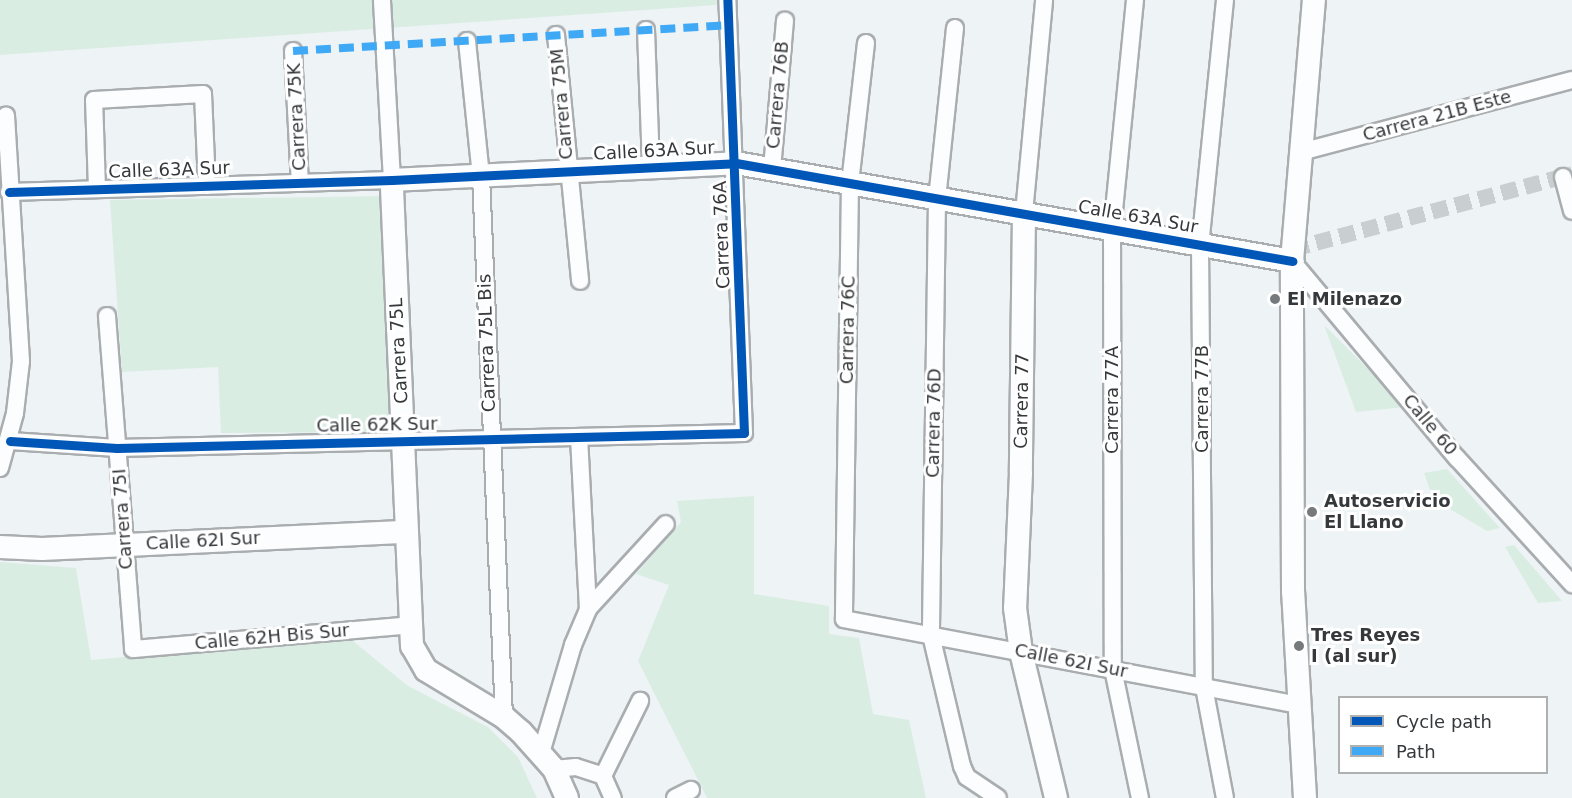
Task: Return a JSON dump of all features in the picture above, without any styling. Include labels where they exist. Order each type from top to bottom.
[{"type":"street","name":"Carrera 75L","points":[[382,0],[414,655],[426,670],[504,717]]},
{"type":"street","name":"Carrera 76A","points":[[727,0],[736,163],[744,434]]},
{"type":"street","name":"Carrera 77","points":[[1044,0],[1024,213],[1021,473],[1015,584],[1021,652],[1056,798]]},
{"type":"street","name":"Carrera 77A","points":[[1135,0],[1112,229],[1113,669],[1140,798]]},
{"type":"street","name":"Carrera 77B","points":[[1225,0],[1200,245],[1204,687],[1225,798]]},
{"type":"street","points":[[1305,798],[1297,705],[1291,493],[1292,261],[1314,0]]},
{"type":"street","name":"Carrera 76B","points":[[772,169],[785,21]]},
{"type":"street","name":"Carrera 76D","points":[[955,28],[937,198],[931,635],[962,766],[967,777],[998,798]]},
{"type":"street","points":[[646,30],[651,167]]},
{"type":"street","name":"Carrera 75M","points":[[556,35],[580,281]]},
{"type":"street","name":"Carrera 75L Bis","points":[[467,41],[481,176],[490,439],[505,677],[504,717]]},
{"type":"street","name":"Carrera 76C","points":[[844,619],[850,183],[866,43]]},
{"type":"street","name":"Carrera 75K","points":[[293,51],[300,183]]},
{"type":"street","name":"Carrera 21B Este","points":[[1302,152],[1572,80]]},
{"type":"street","points":[[97,189],[94,100],[203,94],[207,186]]},
{"type":"street","points":[[0,468],[10,441],[8,410],[21,361],[6,249],[9,192],[6,115]]},
{"type":"street","name":"Calle 63A Sur","points":[[9,192],[392,180],[736,163],[1292,261]]},
{"type":"street","points":[[1563,177],[1572,211]]},
{"type":"street","name":"Calle 60","points":[[1292,261],[1458,458],[1572,584]]},
{"type":"street","name":"Carrera 75I","points":[[107,316],[133,650]]},
{"type":"street","name":"Calle 62K Sur","points":[[10,441],[117,448],[744,434]]},
{"type":"street","points":[[579,437],[588,609]]},
{"type":"street","points":[[547,761],[573,645],[588,609],[666,524]]},
{"type":"street","name":"Calle 62I Sur","points":[[0,547],[125,545],[407,532]]},
{"type":"street","name":"Calle 62I Sur","points":[[844,619],[1297,705]]},
{"type":"street","name":"Calle 62H Bis Sur","points":[[133,650],[411,625]]},
{"type":"street","points":[[603,776],[640,701]]},
{"type":"street","points":[[504,717],[547,761],[567,798]]},
{"type":"street","points":[[547,761],[603,776],[613,798]]},
{"type":"street","points":[[675,798],[691,790]]},
{"type":"green space","points":[[0,0],[718,0],[716,5],[0,55]]},
{"type":"green space","points":[[384,196],[389,432],[221,433],[218,367],[122,372],[110,200]]},
{"type":"green space","points":[[1324,325],[1406,407],[1356,412]]},
{"type":"green space","points":[[1447,469],[1500,528],[1487,531],[1433,499],[1424,473]]},
{"type":"green space","points":[[754,496],[754,594],[829,606],[829,634],[859,638],[873,714],[909,720],[926,798],[707,798],[638,661],[669,585],[636,574],[681,522],[677,501]]},
{"type":"green space","points":[[1514,545],[1562,601],[1538,603],[1505,547]]},
{"type":"green space","points":[[0,562],[76,568],[91,660],[348,637],[408,686],[488,727],[518,757],[537,798],[0,798]]},
{"type":"tunnel","points":[[1293,249],[1572,174]]},
{"type":"marked path","points":[[293,51],[727,25]]},
{"type":"cycle path","points":[[10,441],[117,448],[744,433],[727,0]]},
{"type":"cycle path","points":[[9,192],[392,180],[736,163],[1292,261]]},
{"type":"place","name":"El Milenazo","points":[[1275,299]]},
{"type":"place","name":"Autoservicio El Llano","points":[[1312,512]]},
{"type":"place","name":"Tres Reyes I (al sur)","points":[[1299,646]]}]
